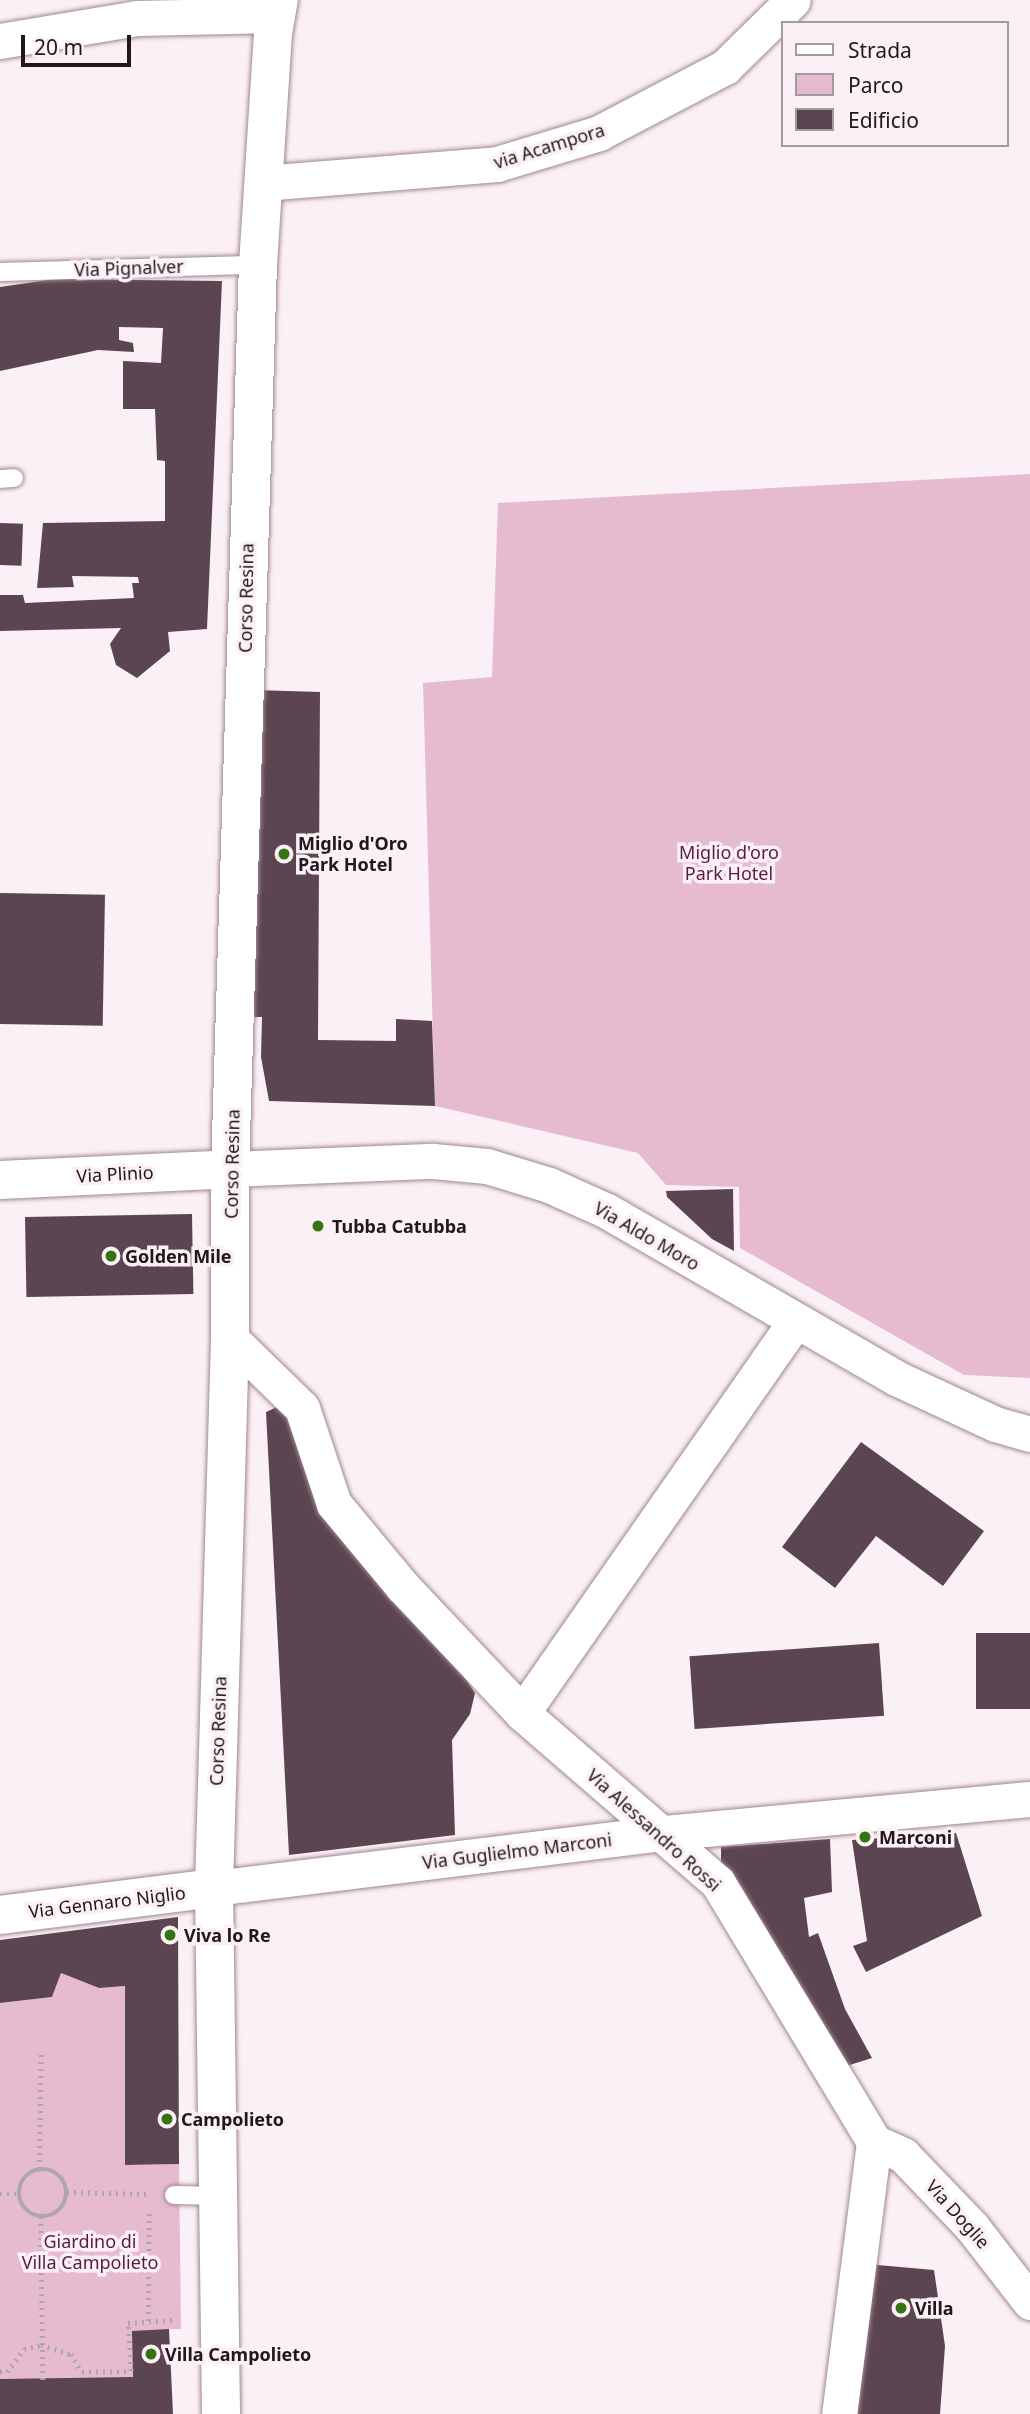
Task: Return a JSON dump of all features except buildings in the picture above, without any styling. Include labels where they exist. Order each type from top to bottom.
[{"type":"main road","name":"Corso Resina","points":[[221,2414],[214,1888],[230,1338],[230,1169],[258,265],[278,7]]},
{"type":"main road","name":"Via Plinio","points":[[0,1180],[230,1169]]},
{"type":"main road","name":"Via Gennaro Niglio","points":[[0,1916],[214,1888]]},
{"type":"street","name":"via Acampora","points":[[263,183],[497,164],[599,133],[725,67],[793,0]]},
{"type":"street","points":[[0,41],[137,18],[278,7]]},
{"type":"street","name":"Via Aldo Moro","points":[[230,1169],[433,1161],[487,1166],[550,1185],[607,1210],[896,1378],[995,1424],[1030,1434]]},
{"type":"street","points":[[522,1713],[795,1321]]},
{"type":"street","name":"Via Alessandro Rossi","points":[[230,1338],[302,1408],[334,1504],[402,1586],[522,1713],[718,1883],[874,2141]]},
{"type":"street","name":"Via Guglielmo Marconi","points":[[214,1888],[663,1833],[1030,1799]]},
{"type":"street","points":[[839,2414],[874,2141]]},
{"type":"street","name":"Via Doglie","points":[[874,2141],[903,2155],[972,2227],[1030,2302]]},
{"type":"lane","name":"Via Pignalver","points":[[0,272],[258,265]]},
{"type":"lane","points":[[174,2196],[219,2196]]},
{"type":"path","points":[[40,2169],[41,2053]]},
{"type":"path","points":[[40,2169],[61,2177],[67,2192],[63,2207],[41,2217],[27,2211],[19,2194],[26,2176],[40,2169]]},
{"type":"path","points":[[67,2192],[174,2196]]},
{"type":"path","points":[[0,2194],[19,2194]]},
{"type":"path","points":[[148,2321],[149,2194]]},
{"type":"path","points":[[41,2217],[43,2380]]},
{"type":"path","points":[[0,2371],[7,2372],[24,2349],[41,2345],[71,2354],[82,2372],[131,2371],[128,2323],[173,2320]]},
{"type":"green space","name":"Miglio d'oro Park Hotel","points":[[1030,474],[1030,1378],[964,1375],[740,1248],[739,1187],[666,1185],[638,1153],[435,1106],[423,683],[492,677],[498,503]]},
{"type":"green space","name":"Giardino di Villa Campolieto","points":[[61,1973],[99,1988],[125,1986],[125,2165],[179,2164],[181,2329],[169,2329],[143,2381],[0,2380],[0,2003],[52,1997]]},
{"type":"place","name":"Miglio d'Oro Park Hotel","points":[[284,854]]},
{"type":"place","name":"Tubba Catubba","points":[[318,1226]]},
{"type":"place","name":"Golden Mile","points":[[111,1256]]},
{"type":"place","name":"Marconi","points":[[865,1837]]},
{"type":"place","name":"Viva lo Re","points":[[170,1935]]},
{"type":"place","name":"Campolieto","points":[[167,2119]]},
{"type":"place","name":"Villa","points":[[901,2308]]},
{"type":"place","name":"Villa Campolieto","points":[[151,2354]]}]
